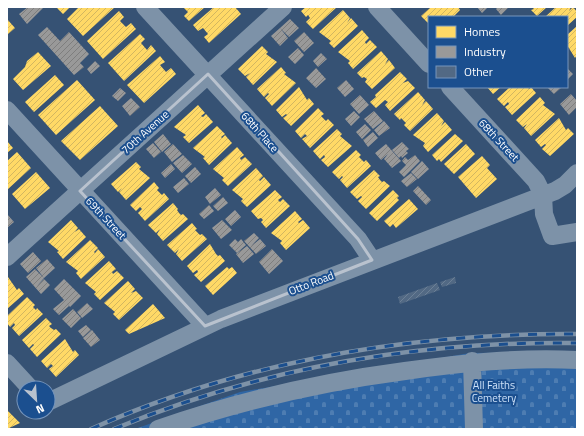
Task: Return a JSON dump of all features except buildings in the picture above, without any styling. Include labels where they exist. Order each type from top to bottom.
[{"type":"street","name":"68th Place","points":[[145,7],[358,239],[372,260]]},
{"type":"street","name":"70th Avenue","points":[[7,257],[283,7]]},
{"type":"street","points":[[377,7],[428,63]]},
{"type":"street","name":"68th Street","points":[[451,88],[533,177],[543,195]]},
{"type":"street","name":"69th Street","points":[[7,110],[205,326]]},
{"type":"street","name":"Otto Road","points":[[56,398],[205,326],[561,188],[577,173]]},
{"type":"street","points":[[543,195],[544,214],[552,236],[577,232]]},
{"type":"street","points":[[158,429],[196,416],[270,395],[320,384],[472,361],[577,360]]},
{"type":"street","points":[[472,361],[474,429]]},
{"type":"street","points":[[7,363],[23,380]]},
{"type":"highlighted area","points":[[208,74],[358,239],[372,260],[205,326],[80,191]]},
{"type":"green space","name":"All Faiths Cemetery","points":[[577,352],[577,429],[135,429],[240,392],[470,353]]},
{"type":"railway","points":[[91,429],[149,405],[208,385],[268,369],[329,356],[390,346],[452,339],[514,335],[577,334]]},
{"type":"railway","points":[[114,429],[170,408],[226,390],[283,374],[341,362],[400,353],[459,347],[577,343]]}]
